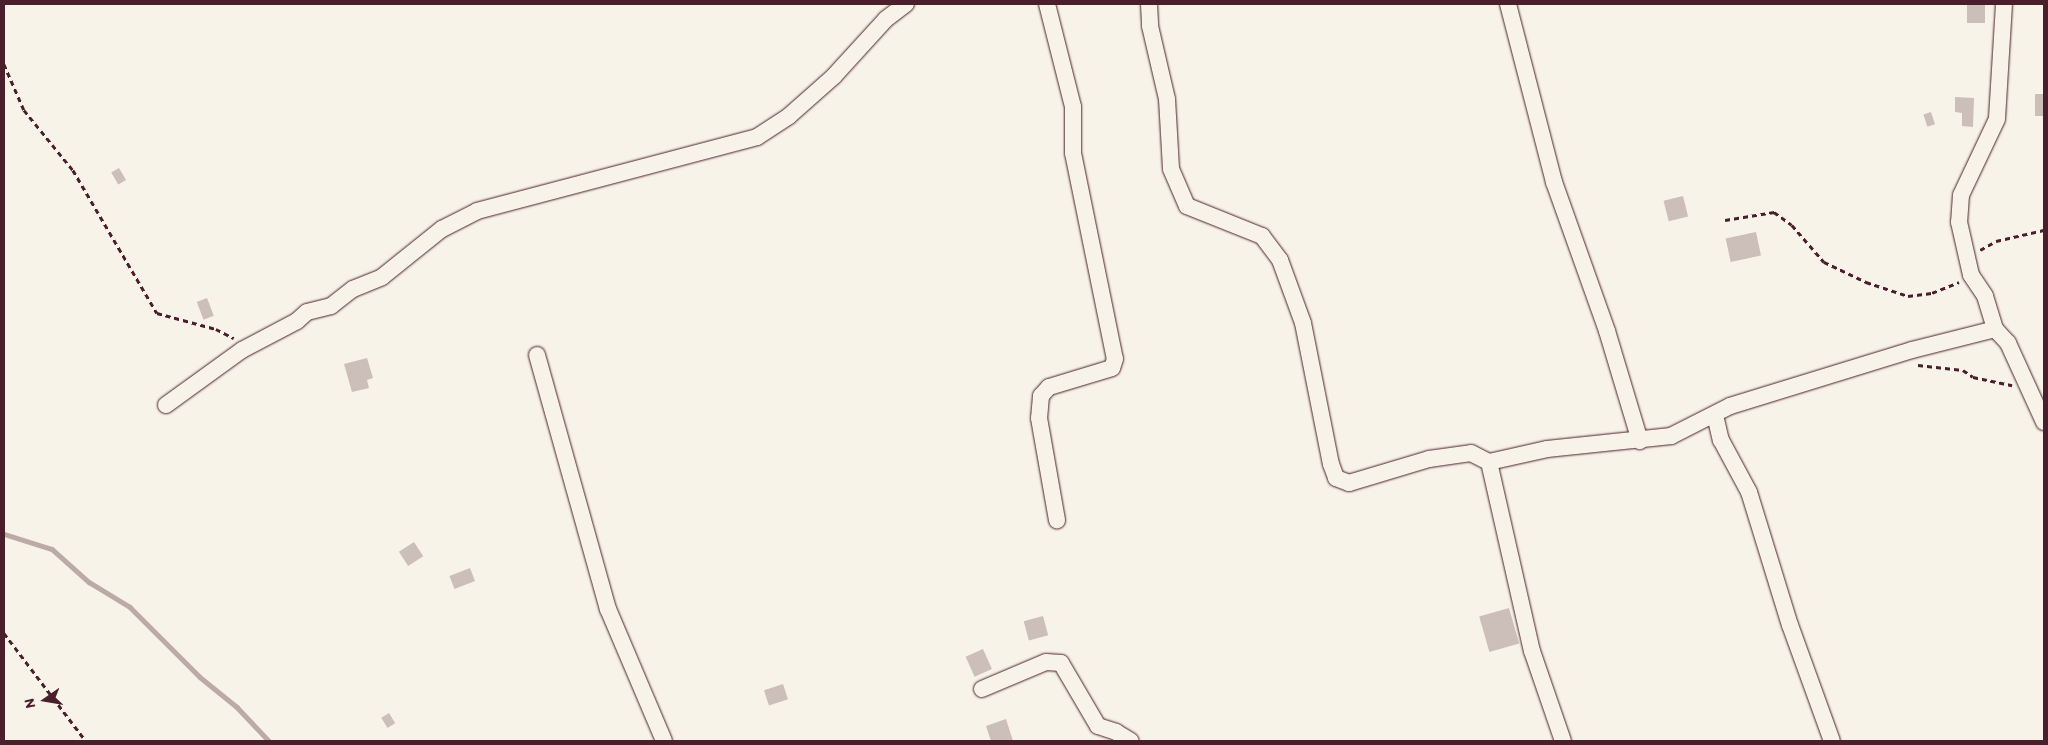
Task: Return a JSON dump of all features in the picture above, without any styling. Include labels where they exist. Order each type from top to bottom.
[{"type":"street","points":[[166,405],[242,350],[296,321],[307,312],[331,306],[353,289],[382,277],[442,230],[477,212],[757,137],[789,116],[828,82],[886,19],[906,4]]},
{"type":"street","points":[[1047,4],[1073,107],[1073,153],[1115,360],[1112,368],[1049,388],[1041,396],[1039,418],[1057,520]]},
{"type":"street","points":[[1149,4],[1150,26],[1167,98],[1171,170],[1187,206],[1262,236],[1280,260],[1303,323],[1336,478],[1348,483],[1365,480],[1429,459],[1471,453],[1489,462],[1547,449],[1640,441],[1671,436],[1730,406],[1995,329]]},
{"type":"street","points":[[1508,4],[1554,182],[1607,331],[1640,441]]},
{"type":"street","points":[[2004,4],[1998,119],[1961,195],[1960,222],[1965,258],[1971,275],[1984,296],[1995,329],[2008,344],[2044,422]]},
{"type":"street","points":[[537,355],[608,609],[664,741]]},
{"type":"street","points":[[1715,415],[1721,440],[1749,492],[1790,625],[1832,741]]},
{"type":"street","points":[[1489,462],[1532,651],[1563,741]]},
{"type":"street","points":[[982,689],[1046,662],[1061,663],[1098,726],[1116,732],[1131,741]]},
{"type":"path","points":[[4,64],[24,110],[73,170],[157,312],[231,334],[242,350]]},
{"type":"path","points":[[1725,220],[1774,212],[1792,225],[1824,262],[1866,282],[1908,296],[1932,293],[1964,281],[1971,275]]},
{"type":"path","points":[[1965,258],[1996,241],[2044,230]]},
{"type":"path","points":[[1914,364],[1963,370],[1973,377],[2028,387]]},
{"type":"path","points":[[4,633],[86,741]]},
{"type":"building","points":[[1967,4],[1985,4],[1985,23],[1967,23]]},
{"type":"building","points":[[2035,94],[2044,94],[2044,116],[2035,116]]},
{"type":"building","points":[[1955,97],[1974,98],[1973,127],[1962,126],[1962,113],[1955,112]]},
{"type":"building","points":[[1931,112],[1935,124],[1927,127],[1923,114]]},
{"type":"building","points":[[119,168],[126,180],[118,185],[111,172]]},
{"type":"building","points":[[1683,196],[1688,216],[1669,221],[1664,201]]},
{"type":"building","points":[[1756,232],[1761,255],[1731,262],[1726,238]]},
{"type":"building","points":[[207,298],[214,316],[204,320],[197,302]]},
{"type":"building","points":[[367,358],[373,378],[367,380],[369,388],[352,392],[344,364]]},
{"type":"building","points":[[414,542],[423,556],[408,566],[399,552]]},
{"type":"building","points":[[470,568],[475,581],[454,589],[449,576]]},
{"type":"building","points":[[1509,608],[1519,644],[1489,652],[1479,617]]},
{"type":"building","points":[[1043,616],[1048,635],[1029,640],[1024,621]]},
{"type":"building","points":[[983,649],[992,669],[975,677],[966,657]]},
{"type":"building","points":[[783,684],[788,699],[769,705],[764,690]]},
{"type":"building","points":[[389,713],[395,723],[387,728],[381,718]]},
{"type":"building","points":[[1006,719],[1013,741],[991,741],[986,726]]},
{"type":"waterway","points":[[4,534],[52,549],[89,582],[130,607],[200,677],[237,707],[269,741]]}]
